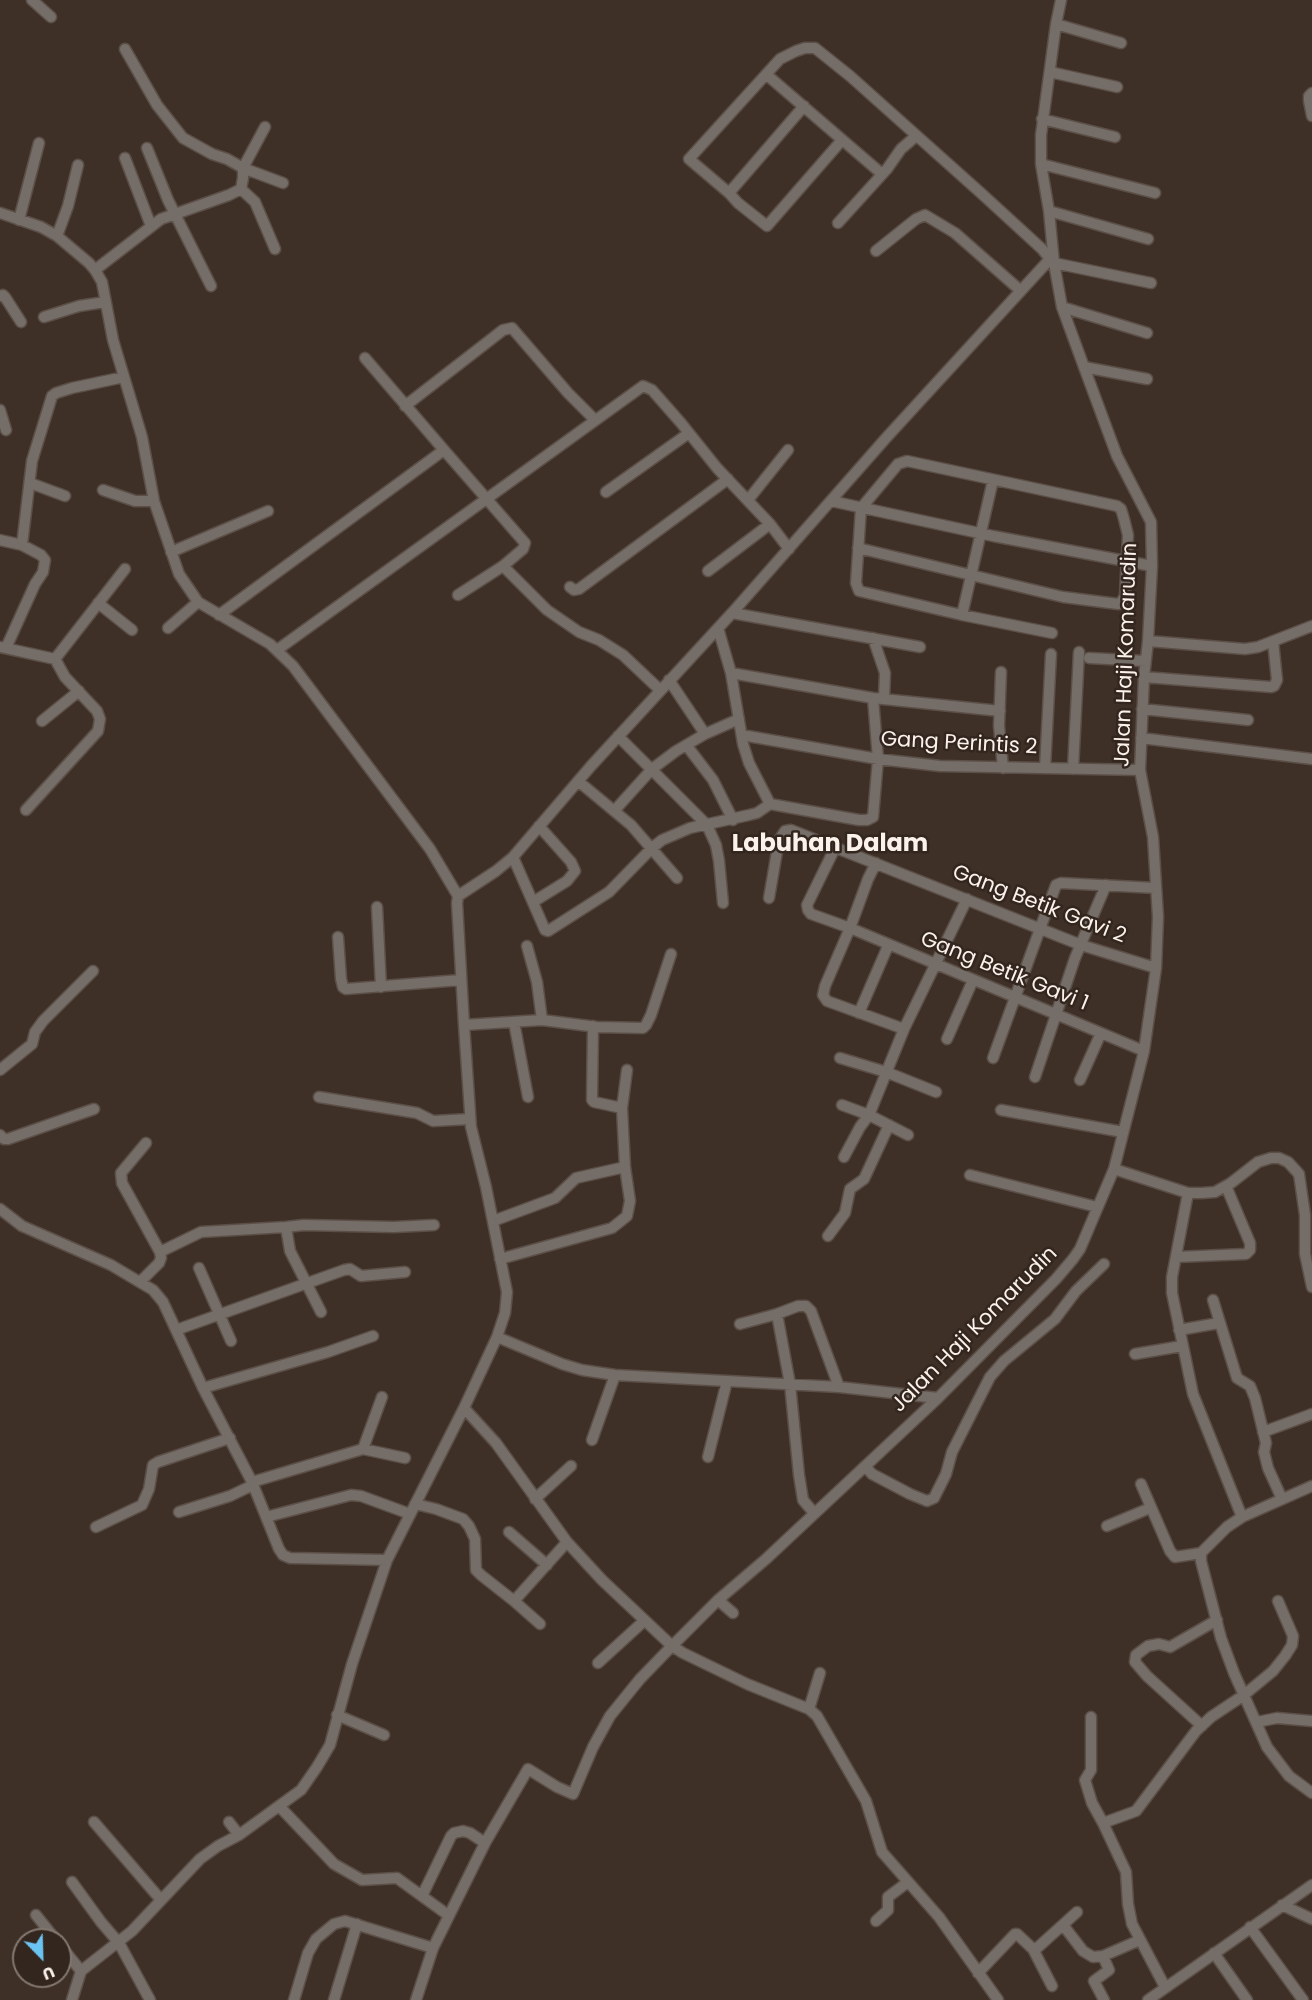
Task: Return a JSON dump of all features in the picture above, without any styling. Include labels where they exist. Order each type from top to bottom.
[{"type":"street","points":[[32,0],[51,17]]},
{"type":"street","name":"Jalan Haji Komarudin","points":[[485,1843],[528,1769],[573,1794],[593,1747],[610,1716],[640,1679],[726,1606],[766,1559],[814,1513],[868,1470],[1056,1279],[1080,1249],[1114,1169],[1144,1051],[1156,968],[1158,917],[1153,837],[1140,770],[1152,566],[1151,522],[1117,456],[1062,307],[1052,261],[1049,211],[1041,164],[1042,118],[1061,0]]},
{"type":"street","points":[[1056,24],[1121,43]]},
{"type":"street","points":[[842,140],[767,226],[690,159],[780,59],[805,48],[815,48],[850,76],[982,194],[1052,261],[1151,283]]},
{"type":"street","points":[[126,49],[157,105],[183,138],[243,168],[283,183]]},
{"type":"street","points":[[1050,72],[1117,87]]},
{"type":"street","points":[[767,75],[882,174]]},
{"type":"street","points":[[1312,93],[1309,100],[1312,116]]},
{"type":"street","points":[[729,193],[804,106]]},
{"type":"street","points":[[1042,118],[1115,138]]},
{"type":"street","points":[[241,189],[243,168],[266,127]]},
{"type":"street","points":[[838,223],[901,149],[916,136]]},
{"type":"street","points":[[19,220],[39,143]]},
{"type":"street","points":[[147,148],[160,182],[211,286]]},
{"type":"street","points":[[124,158],[151,226]]},
{"type":"street","points":[[1041,164],[1155,193]]},
{"type":"street","points":[[57,236],[68,206],[78,165]]},
{"type":"street","points":[[95,270],[161,219],[241,189]]},
{"type":"street","points":[[241,189],[255,202],[274,249]]},
{"type":"street","points":[[1049,211],[1148,239]]},
{"type":"street","points":[[0,213],[41,227],[57,236],[95,270],[102,282],[113,340],[142,437],[154,501],[179,574],[198,602],[277,650],[299,675],[430,849],[459,896]]},
{"type":"street","points":[[876,251],[916,219],[926,215],[955,233],[1021,291]]},
{"type":"street","points":[[72,2000],[81,1971],[119,1943],[200,1859],[239,1835],[302,1790],[317,1767],[330,1745],[337,1716],[387,1560],[464,1408],[497,1336],[505,1313],[507,1292],[470,1119],[457,903],[459,896],[513,857],[618,736],[732,613],[886,438],[1021,291],[1052,261]]},
{"type":"street","points":[[0,297],[3,295],[5,297],[21,322]]},
{"type":"street","points":[[44,317],[79,306],[105,302]]},
{"type":"street","points":[[1062,307],[1147,333]]},
{"type":"street","points":[[405,406],[503,330],[512,328],[568,393],[596,420]]},
{"type":"street","points":[[365,358],[525,543],[523,549],[503,566],[458,595]]},
{"type":"street","points":[[1084,367],[1147,379]]},
{"type":"street","points":[[22,546],[32,460],[52,396],[64,390],[124,377]]},
{"type":"street","points":[[277,650],[643,386],[652,390],[770,524],[789,549]]},
{"type":"street","points":[[0,410],[6,430]]},
{"type":"street","points":[[606,492],[690,433]]},
{"type":"street","points":[[219,615],[444,450]]},
{"type":"street","points":[[748,500],[788,450]]},
{"type":"street","points":[[858,548],[1064,597],[1118,604],[1125,596],[1128,535],[1119,507],[907,461],[902,462],[862,508],[858,548],[856,583],[859,591],[1052,633]]},
{"type":"street","points":[[570,587],[574,590],[579,589],[728,479]]},
{"type":"street","points":[[962,615],[993,480]]},
{"type":"street","points":[[30,483],[65,496]]},
{"type":"street","points":[[103,490],[135,501],[154,501]]},
{"type":"street","points":[[831,501],[1127,563],[1152,566]]},
{"type":"street","points":[[171,552],[268,511]]},
{"type":"street","points":[[708,571],[770,524]]},
{"type":"street","points":[[0,540],[22,546],[41,555],[45,565],[3,648],[55,659],[65,677],[97,711],[100,720],[98,731],[26,810]]},
{"type":"street","points":[[503,566],[547,610],[579,632],[599,640],[623,655],[660,690]]},
{"type":"street","points":[[55,659],[125,569]]},
{"type":"street","points":[[168,628],[198,602]]},
{"type":"street","points":[[98,603],[132,630]]},
{"type":"street","points":[[732,613],[920,647]]},
{"type":"street","points":[[1148,641],[1245,649],[1312,626]]},
{"type":"street","points":[[718,628],[731,673],[738,719],[749,763],[770,804]]},
{"type":"street","points":[[873,638],[885,673],[884,699]]},
{"type":"street","points":[[1144,677],[1271,687],[1277,680],[1273,641]]},
{"type":"street","points":[[1045,768],[1051,654]]},
{"type":"street","points":[[1073,769],[1084,655],[1145,661]]},
{"type":"street","points":[[1001,672],[999,726],[1003,768]]},
{"type":"street","points":[[731,673],[873,698],[1000,711]]},
{"type":"street","points":[[669,680],[705,734]]},
{"type":"street","points":[[42,721],[79,691]]},
{"type":"street","points":[[513,857],[545,930],[548,931],[609,892],[662,840],[690,828],[757,813],[770,804],[867,820],[873,817],[878,759],[873,698]]},
{"type":"street","points":[[1142,709],[1248,720]]},
{"type":"street","points":[[614,811],[652,769],[676,751],[705,734],[738,719]]},
{"type":"street","name":"Gang Perintis 2","points":[[742,735],[878,759],[940,766],[1140,770]]},
{"type":"street","points":[[618,736],[707,825],[716,845],[723,903]]},
{"type":"street","points":[[1141,738],[1312,759]]},
{"type":"street","points":[[687,746],[712,780],[733,820]]},
{"type":"street","points":[[578,781],[631,825],[677,878]]},
{"type":"street","points":[[533,902],[567,881],[574,871],[571,862],[539,826]]},
{"type":"street","name":"Gang Betik Gavi 2","points":[[769,898],[779,840],[785,831],[791,830],[1081,945],[1156,968]]},
{"type":"street","name":"Gang Betik Gavi 1","points":[[835,848],[807,908],[811,914],[850,928],[888,946],[1144,1051]]},
{"type":"street","points":[[876,863],[825,986],[824,995],[827,1000],[904,1029]]},
{"type":"street","points":[[993,1058],[1056,885],[1061,883],[1156,888]]},
{"type":"street","points":[[1035,1077],[1081,945],[1106,885]]},
{"type":"street","points":[[844,1157],[869,1115],[904,1029],[967,899]]},
{"type":"street","points":[[377,907],[381,987]]},
{"type":"street","points":[[338,937],[339,967],[343,987],[350,990],[461,980]]},
{"type":"street","points":[[527,946],[537,982],[542,1020]]},
{"type":"street","points":[[859,1013],[888,946]]},
{"type":"street","points":[[464,1025],[542,1020],[638,1029],[646,1025],[671,954]]},
{"type":"street","points":[[0,1070],[32,1044],[35,1032],[43,1021],[93,971]]},
{"type":"street","points":[[947,1040],[974,980]]},
{"type":"street","points":[[514,1022],[528,1097]]},
{"type":"street","points":[[593,1026],[592,1100],[622,1108]]},
{"type":"street","points":[[1080,1080],[1101,1033]]},
{"type":"street","points":[[840,1058],[886,1072],[936,1092]]},
{"type":"street","points":[[500,1259],[612,1228],[622,1221],[629,1210],[630,1201],[625,1167],[622,1108],[627,1070]]},
{"type":"street","points":[[319,1097],[417,1113],[433,1122],[470,1119]]},
{"type":"street","points":[[842,1105],[869,1115],[908,1135]]},
{"type":"street","points":[[0,1135],[8,1139],[94,1109]]},
{"type":"street","points":[[1001,1110],[1123,1132]]},
{"type":"street","points":[[828,1236],[845,1213],[850,1189],[864,1179],[889,1125]]},
{"type":"street","points":[[140,1282],[159,1263],[160,1252],[122,1183],[121,1173],[146,1143]]},
{"type":"street","points":[[1114,1169],[1188,1193],[1215,1192],[1258,1162],[1279,1158],[1295,1168],[1299,1174],[1305,1215],[1305,1254],[1312,1287]]},
{"type":"street","points":[[493,1221],[555,1198],[576,1179],[625,1167]]},
{"type":"street","points":[[970,1175],[1097,1207]]},
{"type":"street","points":[[1176,1257],[1246,1254],[1250,1250],[1250,1243],[1226,1186]]},
{"type":"street","points":[[1188,1193],[1172,1285],[1179,1330],[1193,1394],[1242,1517]]},
{"type":"street","points":[[0,1209],[22,1226],[111,1265],[153,1290],[164,1302],[203,1388],[253,1484],[283,1556],[387,1560]]},
{"type":"street","points":[[160,1252],[201,1232],[303,1225],[394,1227],[434,1225]]},
{"type":"street","points":[[285,1227],[290,1251],[321,1312]]},
{"type":"street","points":[[868,1470],[924,1500],[934,1498],[946,1474],[952,1452],[990,1377],[1004,1360],[1055,1319],[1076,1291],[1104,1264]]},
{"type":"street","points":[[200,1268],[231,1341]]},
{"type":"street","points":[[176,1330],[350,1269],[361,1276],[405,1272]]},
{"type":"street","points":[[1212,1300],[1237,1378],[1251,1388],[1266,1443],[1264,1452],[1282,1499]]},
{"type":"street","points":[[740,1324],[798,1306],[806,1306],[811,1311],[839,1388]]},
{"type":"street","points":[[777,1314],[790,1384],[803,1500],[814,1513]]},
{"type":"street","points":[[1179,1330],[1219,1323]]},
{"type":"street","points":[[203,1388],[328,1352],[373,1336]]},
{"type":"street","points":[[497,1336],[562,1364],[582,1370],[790,1384],[938,1398]]},
{"type":"street","points":[[1135,1354],[1182,1346]]},
{"type":"street","points":[[592,1440],[615,1374]]},
{"type":"street","points":[[708,1457],[727,1381]]},
{"type":"street","points":[[363,1449],[382,1397]]},
{"type":"street","points":[[464,1408],[496,1443],[567,1542],[644,1621],[678,1649],[747,1684],[809,1708],[817,1716],[866,1801],[882,1852],[939,1917],[998,2000]]},
{"type":"street","points":[[1263,1432],[1312,1414]]},
{"type":"street","points":[[96,1527],[142,1504],[149,1489],[153,1465],[230,1438]]},
{"type":"street","points":[[179,1512],[230,1496],[253,1484],[330,1457],[363,1449],[405,1458]]},
{"type":"street","points":[[535,1499],[571,1466]]},
{"type":"street","points":[[1141,1484],[1150,1508],[1175,1557],[1201,1552],[1217,1535],[1242,1517],[1312,1486]]},
{"type":"street","points":[[266,1517],[351,1495],[412,1509],[436,1509],[463,1519],[475,1539],[476,1569],[480,1575],[540,1624]]},
{"type":"street","points":[[1107,1526],[1150,1508]]},
{"type":"street","points":[[509,1532],[548,1565]]},
{"type":"street","points":[[514,1601],[567,1542]]},
{"type":"street","points":[[1201,1552],[1203,1572],[1216,1620],[1244,1695],[1275,1759],[1289,1776],[1312,1793]]},
{"type":"street","points":[[1103,1823],[1136,1810],[1202,1726],[1273,1671],[1292,1645],[1293,1636],[1278,1601]]},
{"type":"street","points":[[1202,1726],[1134,1662],[1136,1655],[1148,1646],[1159,1644],[1170,1647],[1216,1620]]},
{"type":"street","points":[[598,1663],[644,1621]]},
{"type":"street","points":[[809,1708],[820,1672]]},
{"type":"street","points":[[337,1716],[384,1735]]},
{"type":"street","points":[[1091,1717],[1091,1770],[1085,1780],[1092,1803],[1126,1872],[1132,1924],[1140,1940],[1158,1995],[1312,1884]]},
{"type":"street","points":[[1257,1722],[1277,1718],[1312,1721]]},
{"type":"street","points":[[280,1807],[334,1864],[356,1878],[368,1880],[397,1878],[448,1915]]},
{"type":"street","points":[[94,1822],[161,1900]]},
{"type":"street","points":[[229,1822],[239,1835]]},
{"type":"street","points":[[416,2000],[433,1948],[485,1843],[470,1833],[463,1831],[454,1833],[422,1896]]},
{"type":"street","points":[[72,1882],[119,1943],[150,2000]]},
{"type":"street","points":[[876,1922],[888,1910],[888,1897],[908,1882]]},
{"type":"street","points":[[1282,1905],[1312,1919]]},
{"type":"street","points":[[1033,1949],[1077,1912]]},
{"type":"street","points":[[36,1915],[46,1928]]},
{"type":"street","points":[[294,2000],[308,1953],[316,1939],[334,1924],[345,1921],[433,1948]]},
{"type":"street","points":[[334,2000],[357,1924]]},
{"type":"street","points":[[1064,1925],[1083,1951],[1093,1957],[1103,1956],[1140,1940]]},
{"type":"street","points":[[1250,1927],[1303,2000]]},
{"type":"street","points":[[978,1973],[1016,1934],[1033,1949],[1038,1964],[1052,1986]]},
{"type":"street","points":[[1214,1953],[1247,2000]]},
{"type":"street","points":[[1103,1956],[1109,1970],[1094,1981],[1104,2000]]},
{"type":"street","points":[[72,1960],[81,1971]]},
{"type":"district","name":"Labuhan Dalam","points":[[830,845]]}]
